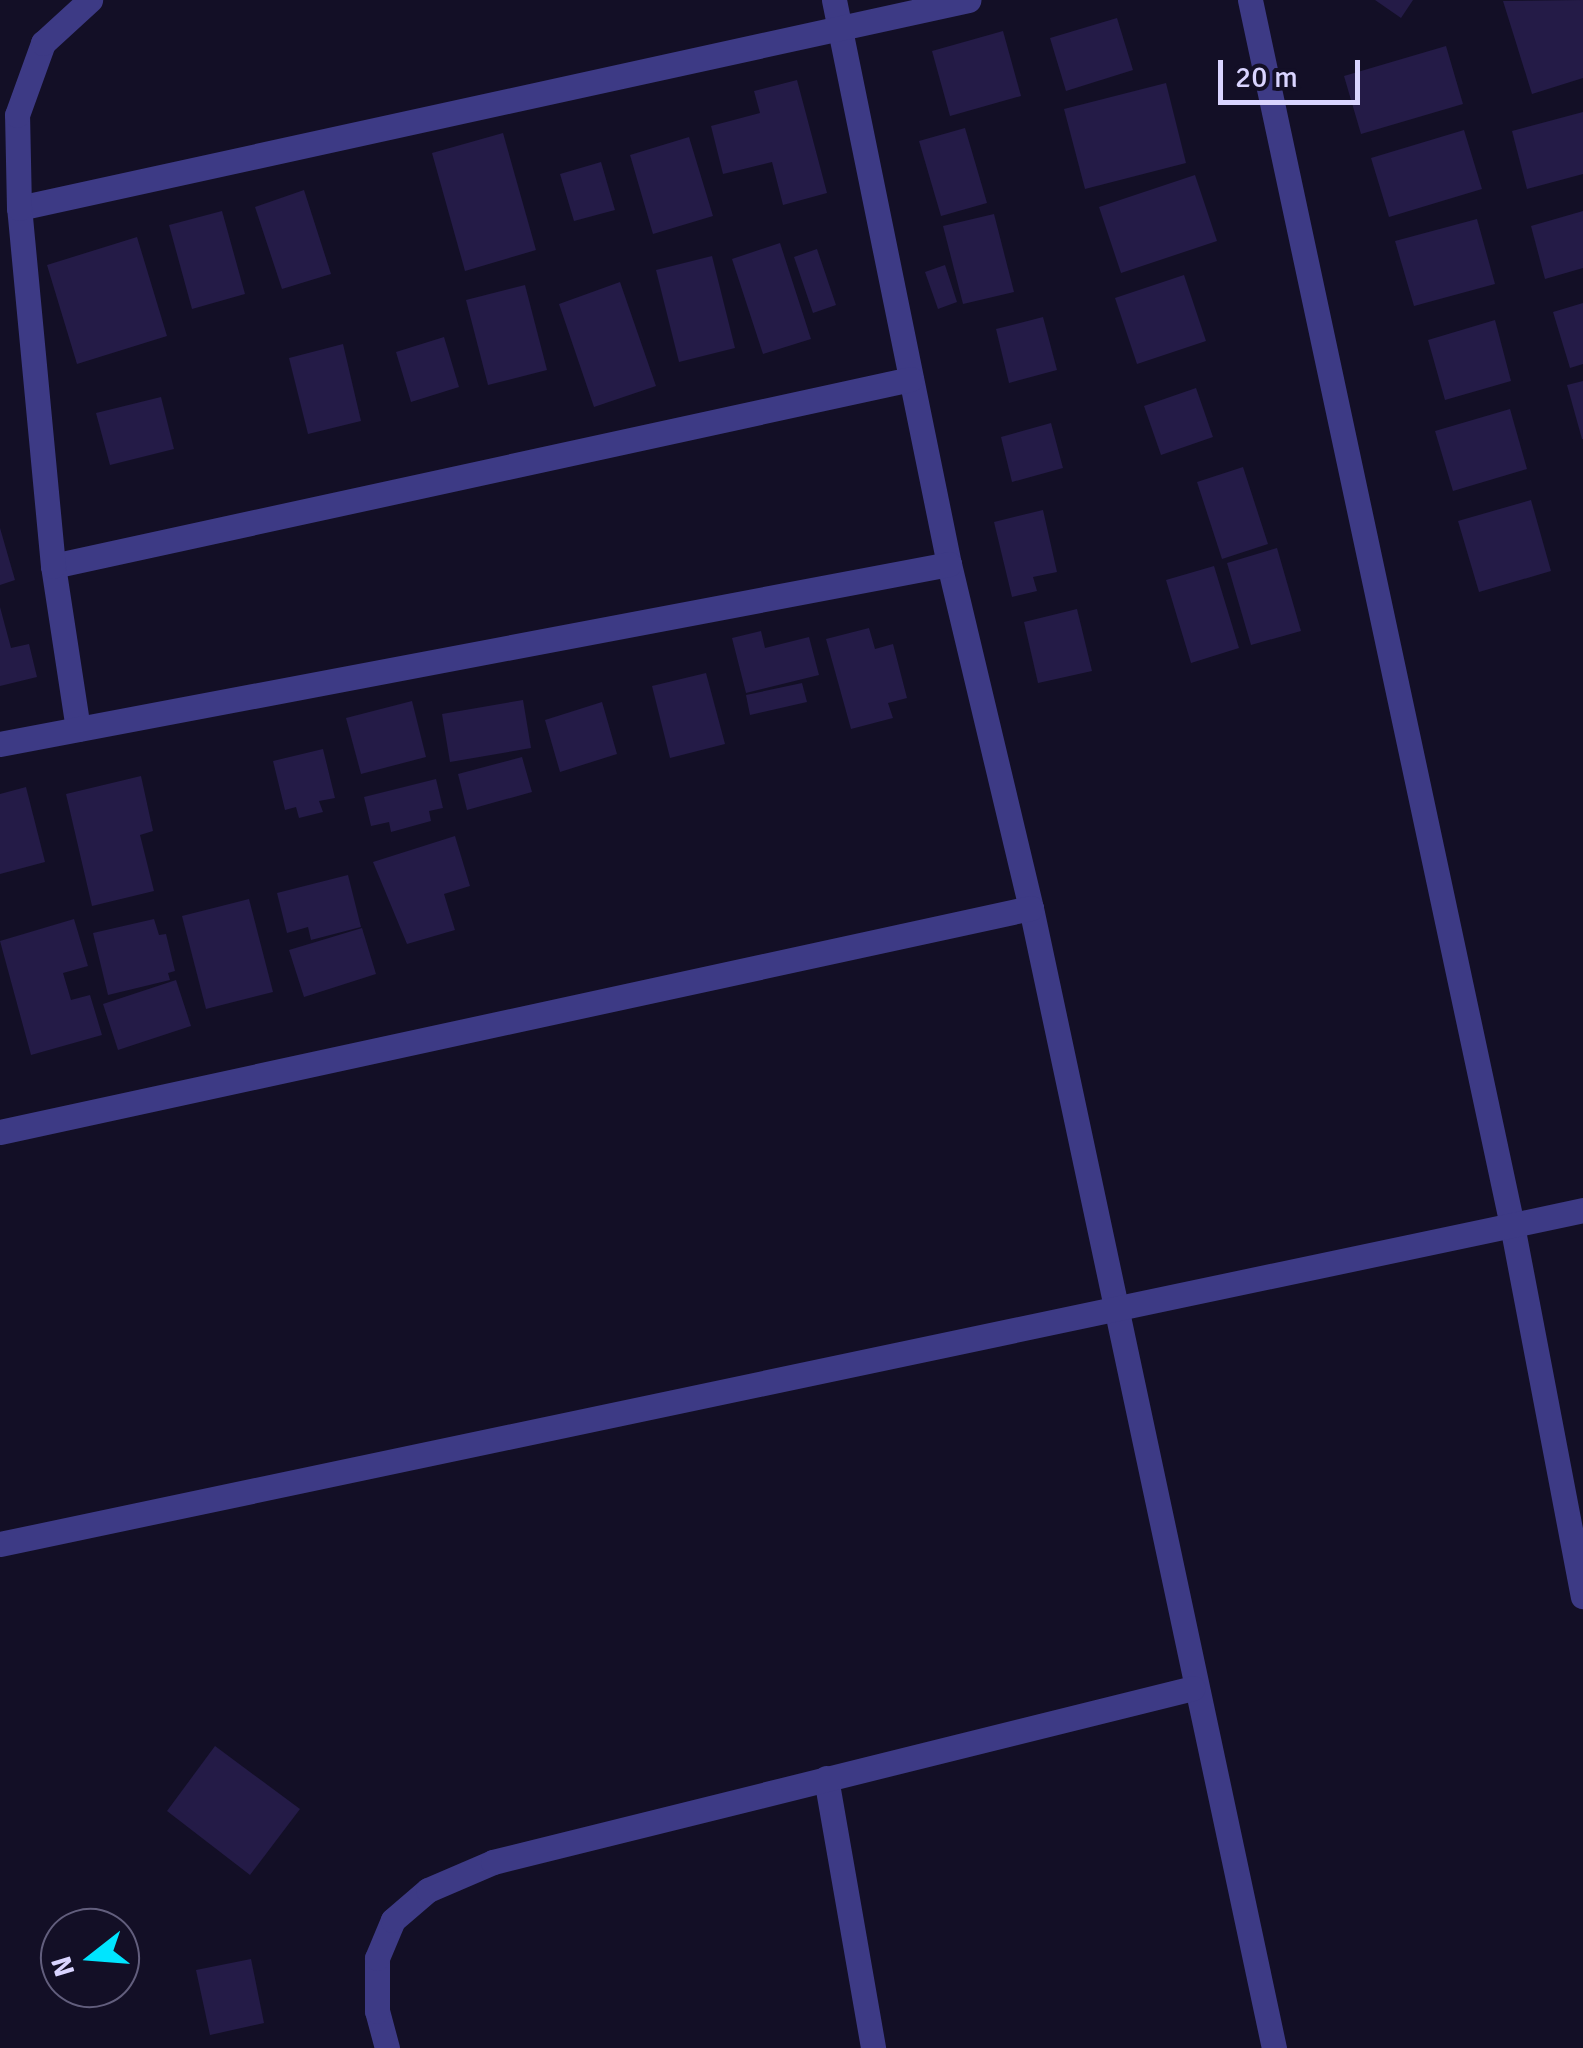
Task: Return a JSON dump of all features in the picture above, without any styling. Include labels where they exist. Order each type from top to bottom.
[{"type":"street","points":[[78,729],[53,566],[18,208],[16,114],[26,75],[43,43],[90,0]]},
{"type":"street","points":[[834,0],[910,380],[1117,1304],[1193,1688],[1274,2048]]},
{"type":"street","points":[[18,208],[841,31],[968,0]]},
{"type":"street","points":[[1250,0],[1512,1226],[1583,1596]]},
{"type":"street","points":[[53,566],[910,380]]},
{"type":"street","points":[[0,744],[950,564]]},
{"type":"street","points":[[0,1132],[1030,908]]},
{"type":"street","points":[[0,1544],[1117,1304],[1583,1210]]},
{"type":"street","points":[[386,2048],[377,2011],[377,1958],[393,1920],[428,1890],[493,1862],[1193,1688]]},
{"type":"street","points":[[826,1778],[873,2048]]},
{"type":"building","points":[[1375,0],[1413,0],[1401,18]]},
{"type":"building","points":[[1583,0],[1583,78],[1532,94],[1503,1]]},
{"type":"building","points":[[1117,18],[1133,70],[1066,91],[1050,38]]},
{"type":"building","points":[[1003,31],[1021,96],[950,116],[932,51]]},
{"type":"building","points":[[1446,46],[1463,104],[1361,134],[1344,76]]},
{"type":"building","points":[[797,80],[827,193],[783,205],[772,162],[723,174],[711,126],[760,113],[754,91]]},
{"type":"building","points":[[1166,83],[1186,163],[1085,189],[1064,109]]},
{"type":"building","points":[[1583,112],[1583,174],[1527,189],[1512,131]]},
{"type":"building","points":[[965,128],[987,203],[941,216],[919,141]]},
{"type":"building","points":[[1464,130],[1482,189],[1389,217],[1371,158]]},
{"type":"building","points":[[503,133],[536,250],[465,271],[432,153]]},
{"type":"building","points":[[689,137],[713,216],[653,234],[630,155]]},
{"type":"building","points":[[601,162],[615,210],[574,221],[560,174]]},
{"type":"building","points":[[1195,175],[1217,241],[1121,273],[1099,207]]},
{"type":"building","points":[[304,190],[331,274],[282,289],[255,207]]},
{"type":"building","points":[[222,211],[245,294],[192,309],[169,225]]},
{"type":"building","points":[[1583,211],[1583,268],[1545,279],[1531,226]]},
{"type":"building","points":[[994,214],[1014,292],[963,304],[943,226]]},
{"type":"building","points":[[1477,219],[1495,284],[1414,306],[1395,241]]},
{"type":"building","points":[[137,237],[167,336],[77,364],[47,265]]},
{"type":"building","points":[[780,243],[811,339],[763,354],[732,259]]},
{"type":"building","points":[[817,249],[836,305],[813,313],[794,257]]},
{"type":"building","points":[[712,256],[735,348],[679,362],[656,270]]},
{"type":"building","points":[[945,265],[957,302],[938,309],[925,272]]},
{"type":"building","points":[[1184,275],[1206,341],[1137,364],[1115,298]]},
{"type":"building","points":[[620,282],[656,386],[594,407],[559,304]]},
{"type":"building","points":[[525,285],[547,370],[488,385],[466,300]]},
{"type":"building","points":[[1583,303],[1583,364],[1570,368],[1553,312]]},
{"type":"building","points":[[1043,317],[1057,370],[1009,383],[996,329]]},
{"type":"building","points":[[1495,320],[1511,381],[1445,400],[1428,340]]},
{"type":"building","points":[[444,337],[459,387],[411,402],[396,352]]},
{"type":"building","points":[[343,344],[361,421],[308,434],[289,358]]},
{"type":"building","points":[[1583,381],[1583,439],[1582,439],[1567,385]]},
{"type":"building","points":[[1196,388],[1213,437],[1161,455],[1144,406]]},
{"type":"building","points":[[161,397],[174,449],[110,465],[96,413]]},
{"type":"building","points":[[1510,409],[1527,469],[1453,491],[1435,431]]},
{"type":"building","points":[[1051,423],[1063,468],[1012,482],[1001,437]]},
{"type":"building","points":[[1243,467],[1268,544],[1222,559],[1197,482]]},
{"type":"building","points":[[1531,500],[1551,571],[1479,592],[1458,521]]},
{"type":"building","points":[[1043,510],[1057,572],[1033,577],[1037,591],[1012,597],[994,522]]},
{"type":"building","points":[[0,528],[15,580],[0,585]]},
{"type":"building","points":[[1277,548],[1301,631],[1251,645],[1227,563]]},
{"type":"building","points":[[1214,566],[1239,648],[1191,663],[1166,580]]},
{"type":"building","points":[[0,607],[11,648],[29,644],[37,677],[0,686]]},
{"type":"building","points":[[1077,609],[1092,671],[1038,683],[1024,622]]},
{"type":"building","points":[[869,628],[875,649],[893,644],[907,698],[888,703],[893,718],[851,729],[826,639]]},
{"type":"building","points":[[761,631],[765,648],[809,637],[819,675],[746,693],[732,638]]},
{"type":"building","points":[[706,673],[725,744],[670,758],[652,686]]},
{"type":"building","points":[[802,683],[807,702],[750,715],[746,695]]},
{"type":"building","points":[[523,700],[531,748],[450,762],[442,714]]},
{"type":"building","points":[[412,701],[426,757],[361,774],[346,718]]},
{"type":"building","points":[[602,702],[617,754],[560,772],[545,720]]},
{"type":"building","points":[[323,749],[335,798],[319,801],[323,812],[299,818],[296,807],[285,810],[273,761]]},
{"type":"building","points":[[522,757],[532,792],[467,810],[458,774]]},
{"type":"building","points":[[141,776],[153,831],[140,835],[154,891],[92,906],[66,794]]},
{"type":"building","points":[[436,779],[443,808],[429,811],[431,821],[391,832],[389,822],[371,826],[364,797]]},
{"type":"building","points":[[26,787],[45,862],[0,874],[0,794]]},
{"type":"building","points":[[455,836],[470,886],[444,894],[455,930],[407,944],[373,862]]},
{"type":"building","points":[[348,875],[361,927],[311,940],[308,927],[287,933],[277,893]]},
{"type":"building","points":[[249,899],[273,992],[206,1009],[182,916]]},
{"type":"building","points":[[74,919],[88,966],[63,973],[71,1000],[90,995],[102,1035],[31,1055],[0,941]]},
{"type":"building","points":[[154,919],[159,935],[166,934],[175,971],[168,973],[170,980],[108,995],[93,933]]},
{"type":"building","points":[[362,928],[376,974],[304,997],[289,950]]},
{"type":"building","points":[[176,980],[191,1026],[118,1050],[103,1004]]},
{"type":"building","points":[[215,1746],[300,1809],[250,1875],[167,1811]]},
{"type":"building","points":[[251,1959],[264,2023],[210,2035],[196,1970]]}]
